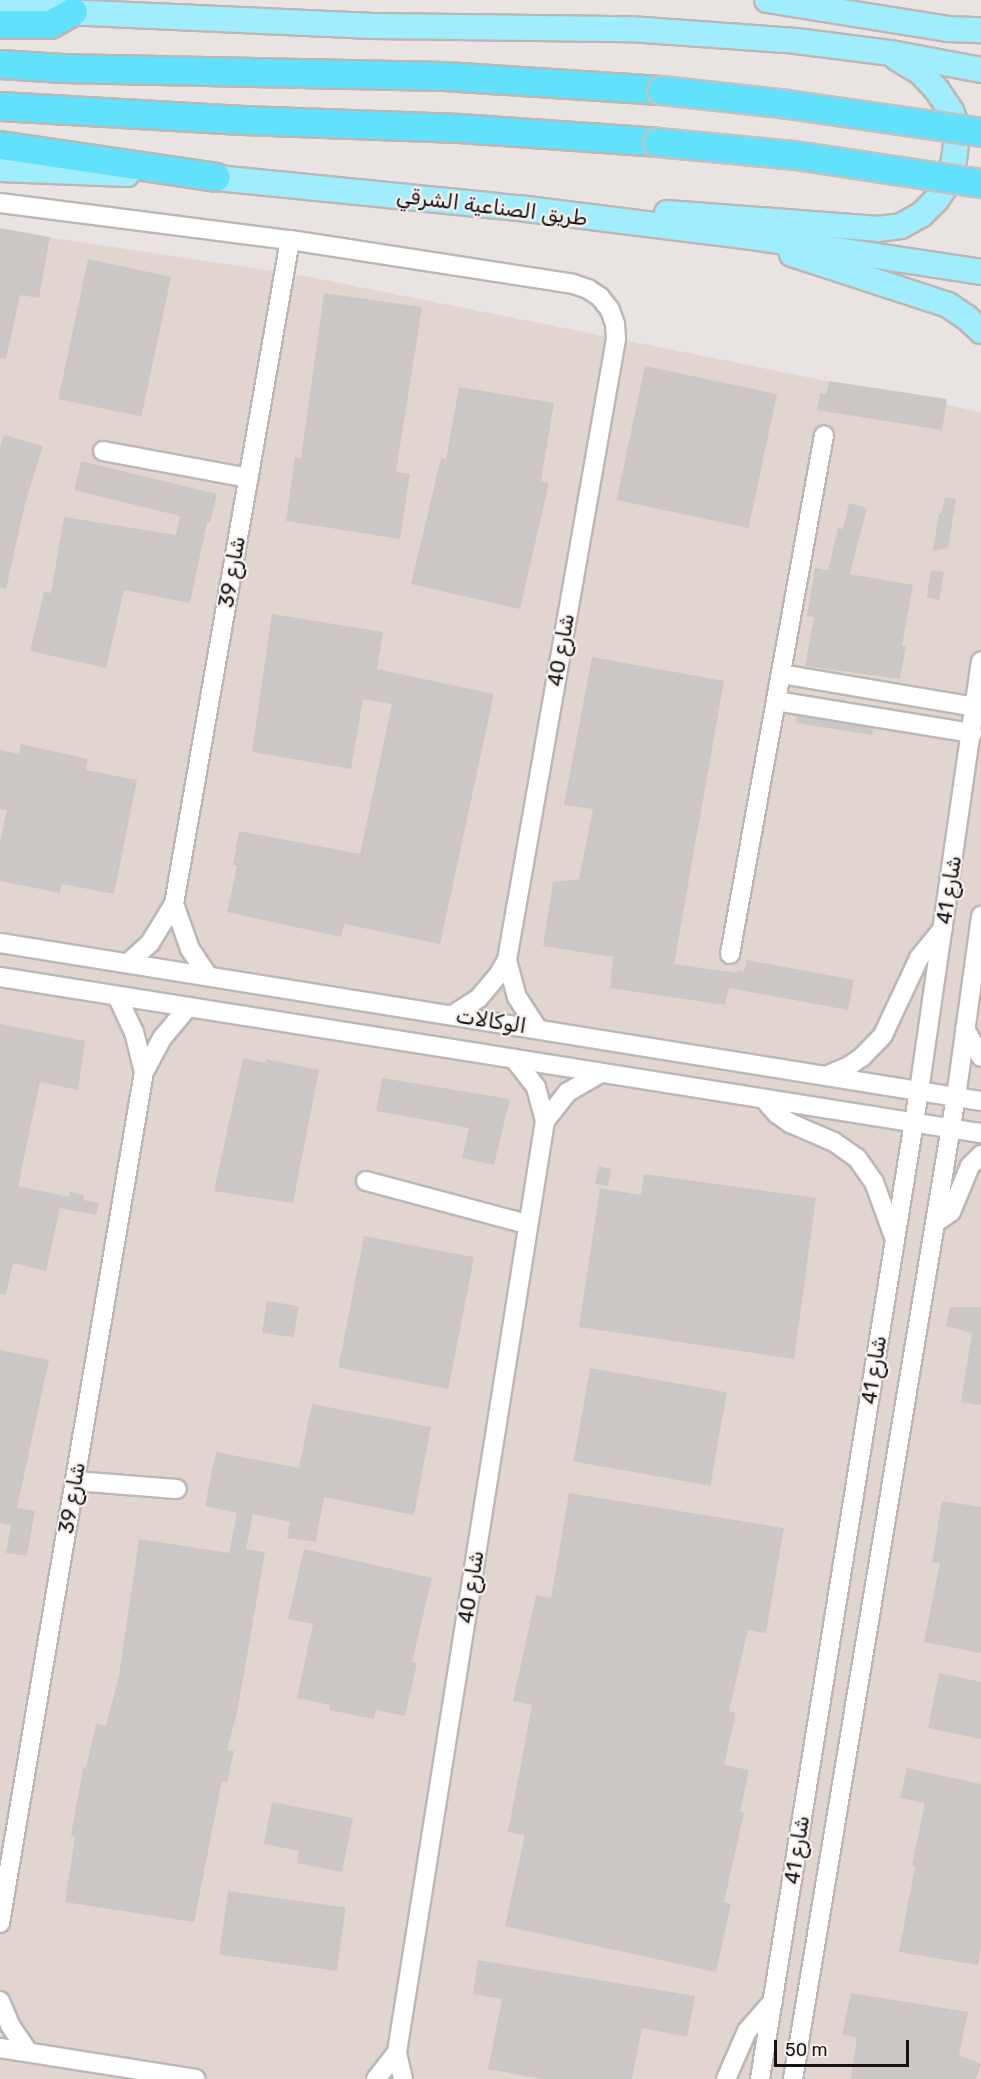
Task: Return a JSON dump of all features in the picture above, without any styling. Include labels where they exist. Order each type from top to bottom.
[{"type":"highway","points":[[0,24],[50,24],[73,11]]},
{"type":"highway","points":[[0,64],[62,68],[444,76],[661,90],[787,104],[981,132]]},
{"type":"highway","points":[[0,106],[243,120],[459,128],[657,142],[795,155],[981,183]]},
{"type":"highway","points":[[0,145],[216,177]]},
{"type":"main road","points":[[767,0],[948,29],[981,30]]},
{"type":"main road","points":[[0,9],[373,26],[630,29],[796,41],[891,53],[981,69]]},
{"type":"main road","points":[[526,209],[688,213],[878,229],[901,226],[921,215],[936,200],[947,184],[954,160],[958,129],[951,111],[937,90],[920,72],[891,53]]},
{"type":"main road","name":"طريق الصناعية الشرقي","points":[[0,169],[216,177],[526,209],[744,236],[981,272]]},
{"type":"main road","points":[[744,236],[828,267],[948,305],[966,316],[981,331]]},
{"type":"street","points":[[0,203],[290,240]]},
{"type":"street","name":"شارع 40","points":[[290,240],[573,284],[588,289],[600,297],[610,310],[616,339],[507,960],[499,974],[479,998],[453,1015]]},
{"type":"street","name":"شارع 39","points":[[128,963],[150,943],[174,904],[290,240]]},
{"type":"street","points":[[730,954],[824,435]]},
{"type":"street","points":[[103,452],[249,477]]},
{"type":"street","name":"شارع 41","points":[[760,2079],[919,1091],[981,661]]},
{"type":"street","points":[[781,674],[976,707]]},
{"type":"street","points":[[821,708],[826,682]]},
{"type":"street","points":[[776,701],[972,733]]},
{"type":"street","name":"شارع 39","points":[[174,904],[190,950],[208,976]]},
{"type":"street","name":"شارع 41","points":[[793,2079],[951,1128],[981,916]]},
{"type":"street","points":[[824,1076],[849,1066],[883,1035],[919,958],[943,928]]},
{"type":"street","name":"الوكالات","points":[[0,943],[981,1101]]},
{"type":"street","name":"شارع 40","points":[[507,960],[517,997],[538,1029]]},
{"type":"street","name":"الوكالات","points":[[0,977],[981,1133]]},
{"type":"street","name":"شارع 39","points":[[117,996],[134,1032],[144,1072]]},
{"type":"street","name":"شارع 39","points":[[0,1923],[144,1072],[163,1037],[188,1007]]},
{"type":"street","points":[[966,1029],[981,1057]]},
{"type":"street","name":"شارع 40","points":[[403,2079],[397,2052],[545,1121],[536,1087],[514,1059]]},
{"type":"street","name":"شارع 40","points":[[545,1121],[568,1092],[601,1073]]},
{"type":"street","points":[[764,1099],[777,1114],[790,1123],[834,1142],[857,1158],[874,1182],[895,1239]]},
{"type":"street","points":[[935,1223],[951,1212],[970,1166],[981,1155]]},
{"type":"street","points":[[366,1181],[527,1224]]},
{"type":"street","points":[[75,1481],[177,1490]]},
{"type":"street","points":[[0,2001],[10,2025],[28,2052]]},
{"type":"street","points":[[726,2079],[747,2031],[773,2001]]},
{"type":"street","points":[[0,2048],[196,2079]]},
{"type":"street","name":"شارع 40","points":[[376,2079],[397,2052]]},
{"type":"shaded area","points":[[0,230],[305,276],[981,412],[981,2079],[0,2079]]},
{"type":"building","points":[[0,228],[50,237],[39,298],[20,295],[6,359],[0,358]]},
{"type":"building","points":[[88,259],[171,277],[141,417],[58,399]]},
{"type":"building","points":[[324,293],[422,307],[396,472],[410,474],[400,539],[286,521],[295,457],[301,458]]},
{"type":"building","points":[[645,366],[777,394],[749,528],[617,500]]},
{"type":"building","points":[[829,381],[947,399],[942,430],[817,410],[820,393],[826,394]]},
{"type":"building","points":[[459,387],[554,403],[541,481],[549,483],[520,609],[411,584],[441,458],[446,459]]},
{"type":"building","points":[[4,435],[43,446],[25,504],[6,589],[0,588],[0,448]]},
{"type":"building","points":[[81,461],[217,494],[210,523],[207,522],[190,603],[124,590],[106,668],[30,651],[44,592],[51,593],[64,517],[176,535],[180,516],[74,490]]},
{"type":"building","points":[[945,497],[956,499],[948,548],[933,551],[939,513],[941,514]]},
{"type":"building","points":[[849,503],[867,508],[850,574],[913,585],[902,646],[906,646],[900,679],[805,666],[814,617],[807,616],[815,568],[828,570],[838,528],[843,529]]},
{"type":"building","points":[[931,570],[944,572],[939,600],[927,598]]},
{"type":"building","points":[[272,614],[383,632],[377,669],[494,694],[440,944],[344,924],[341,937],[227,912],[237,866],[233,865],[239,831],[360,854],[392,704],[363,699],[351,769],[252,752]]},
{"type":"building","points":[[592,657],[724,681],[674,964],[737,973],[737,970],[744,971],[747,960],[854,980],[848,1010],[729,988],[725,1005],[610,988],[613,957],[543,946],[553,882],[579,879],[593,809],[564,805]]},
{"type":"building","points":[[797,716],[873,728],[872,735],[796,723]]},
{"type":"building","points":[[21,744],[88,759],[86,770],[137,780],[114,894],[62,884],[60,893],[0,881],[0,842],[7,810],[0,809],[0,750],[19,754]]},
{"type":"building","points":[[0,1024],[85,1041],[78,1090],[40,1082],[18,1186],[69,1197],[70,1192],[84,1195],[83,1200],[99,1203],[96,1215],[60,1208],[46,1271],[13,1263],[6,1294],[0,1294]]},
{"type":"building","points":[[243,1058],[265,1063],[266,1059],[319,1070],[293,1203],[214,1191]]},
{"type":"building","points":[[382,1078],[510,1099],[494,1165],[462,1158],[469,1128],[376,1111]]},
{"type":"building","points":[[599,1166],[612,1169],[608,1186],[595,1184]]},
{"type":"building","points":[[644,1174],[816,1198],[794,1359],[579,1327],[600,1188],[641,1195]]},
{"type":"building","points":[[364,1236],[474,1257],[448,1389],[338,1368]]},
{"type":"building","points":[[267,1301],[299,1306],[294,1338],[262,1333]]},
{"type":"building","points":[[950,1307],[981,1307],[981,1405],[961,1402],[972,1333],[946,1326]]},
{"type":"building","points":[[0,1350],[49,1360],[17,1508],[35,1511],[27,1556],[6,1553],[11,1525],[0,1523]]},
{"type":"building","points":[[590,1368],[727,1392],[710,1486],[574,1462]]},
{"type":"building","points":[[312,1404],[431,1427],[414,1515],[324,1497],[316,1542],[287,1538],[290,1522],[253,1514],[246,1549],[265,1552],[237,1713],[227,1750],[234,1751],[227,1783],[222,1781],[194,1922],[65,1902],[75,1837],[71,1836],[83,1768],[86,1768],[96,1724],[106,1726],[119,1676],[139,1539],[229,1553],[237,1513],[205,1506],[216,1452],[299,1468]]},
{"type":"building","points":[[569,1493],[784,1528],[766,1633],[748,1630],[729,1711],[736,1713],[724,1765],[749,1770],[740,1812],[744,1813],[724,1902],[731,1904],[716,1972],[505,1926],[525,1835],[508,1832],[532,1705],[513,1701],[536,1595],[551,1598]]},
{"type":"building","points":[[942,1501],[981,1507],[981,1653],[924,1642],[940,1563],[932,1562]]},
{"type":"building","points":[[304,1549],[432,1578],[412,1662],[417,1663],[405,1716],[376,1710],[374,1719],[329,1710],[330,1705],[297,1698],[313,1624],[288,1619]]},
{"type":"building","points":[[939,1673],[981,1682],[981,1739],[928,1728]]},
{"type":"building","points":[[907,1768],[981,1784],[981,1948],[978,1965],[899,1952],[915,1866],[912,1865],[925,1803],[900,1798]]},
{"type":"building","points":[[272,1802],[353,1818],[342,1872],[297,1863],[299,1851],[264,1844]]},
{"type":"building","points":[[228,1891],[346,1908],[337,1971],[219,1954]]},
{"type":"building","points":[[478,1960],[695,1996],[687,2037],[642,2028],[632,2079],[542,2079],[488,2069],[502,1999],[473,1994]]},
{"type":"building","points":[[851,1993],[968,2012],[959,2055],[981,2064],[976,2079],[851,2079],[857,2038],[842,2034]]}]
